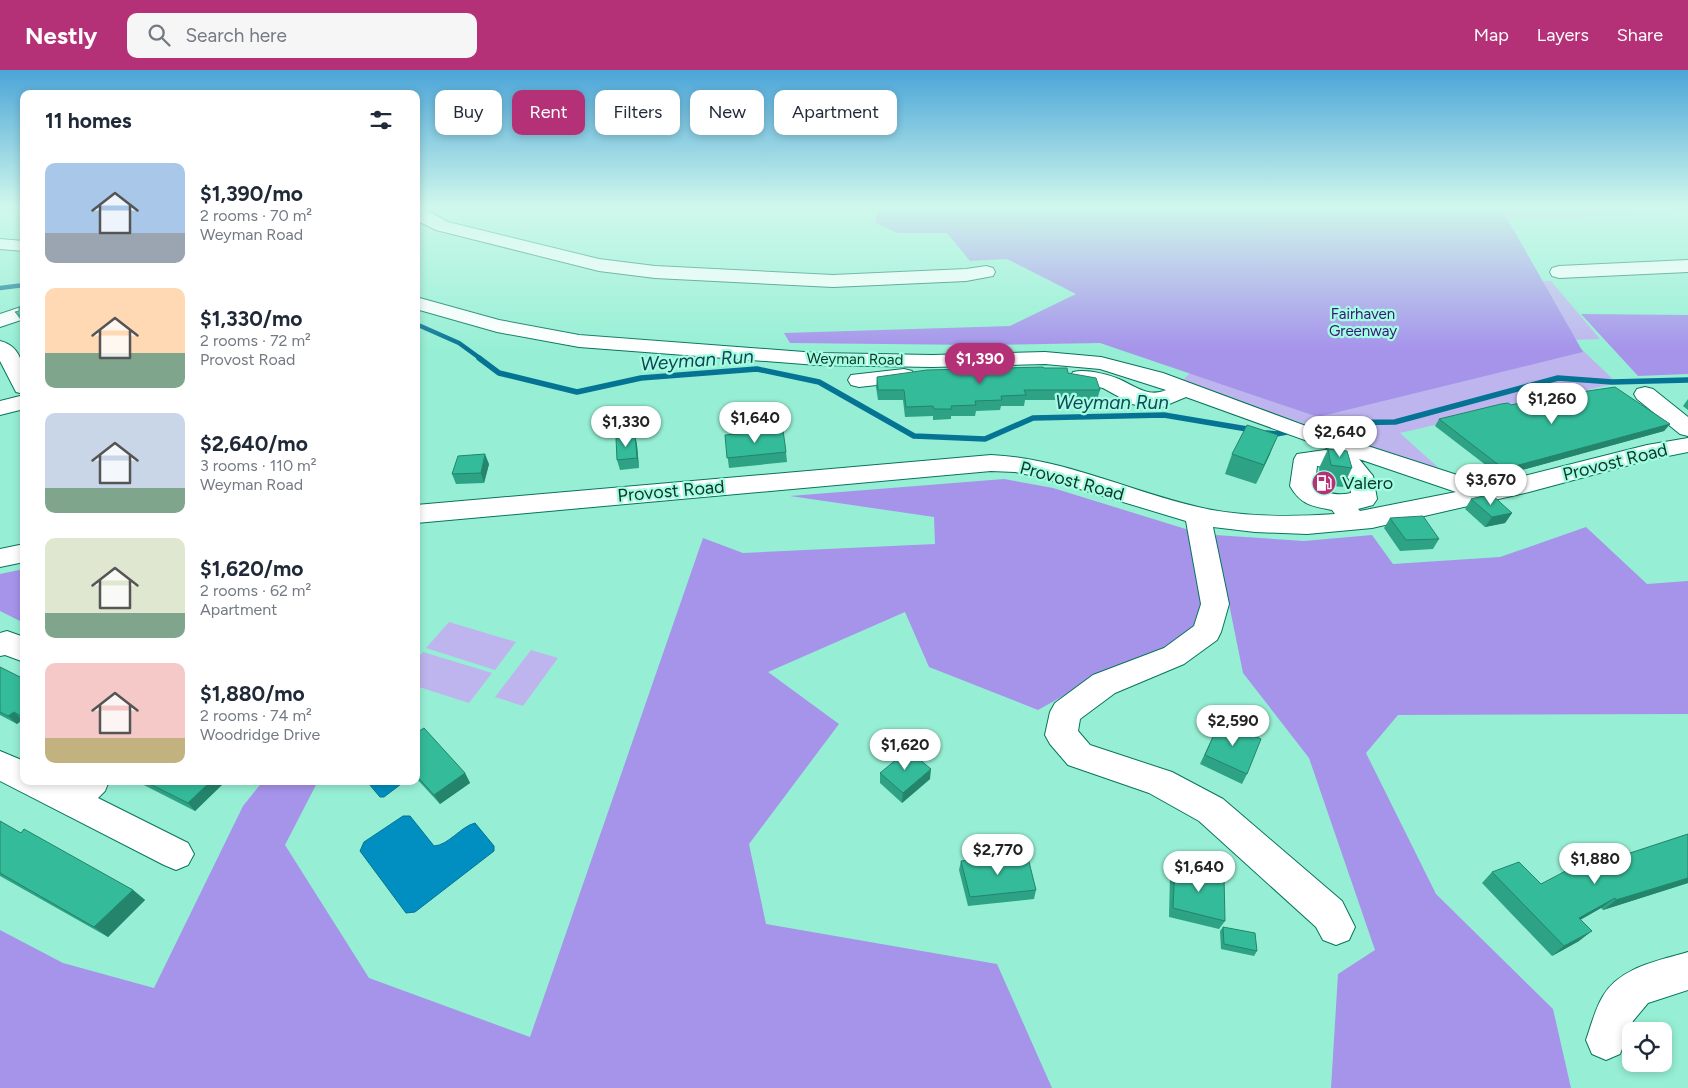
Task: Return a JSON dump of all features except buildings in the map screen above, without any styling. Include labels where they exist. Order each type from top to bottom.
[{"type":"street","points":[[553,254],[599,265],[655,272],[833,281],[966,275],[986,272]]},
{"type":"street","points":[[1559,272],[1688,266]]},
{"type":"street","name":"Weyman Road","points":[[420,304],[497,326],[580,341],[817,359],[932,361],[1045,358],[1101,363],[1155,378],[1185,389],[1268,420],[1346,453],[1487,493]]},
{"type":"street","points":[[0,321],[20,314]]},
{"type":"street","points":[[0,347],[7,354],[20,379]]},
{"type":"street","points":[[859,380],[892,376],[1034,373],[1086,377],[1110,383],[1140,399],[1162,400],[1185,389]]},
{"type":"street","points":[[1644,394],[1688,429]]},
{"type":"street","points":[[0,408],[20,403]]},
{"type":"street","name":"Provost Road","points":[[420,514],[991,463],[1015,464],[1044,470],[1198,516],[1255,523],[1290,524],[1347,513],[1372,519],[1530,484],[1647,453],[1688,445]]},
{"type":"street","points":[[1346,453],[1361,476],[1364,500],[1347,513],[1314,498],[1302,486],[1306,459],[1325,458],[1346,453]]},
{"type":"street","points":[[1198,516],[1215,604],[1207,632],[1174,656],[1104,684],[1066,712],[1061,736],[1078,755],[1160,782],[1211,810],[1329,914],[1336,927]]},
{"type":"street","points":[[0,558],[20,554]]},
{"type":"street","points":[[0,765],[20,775]]},
{"type":"street","points":[[52,785],[81,791],[176,854]]},
{"type":"street","points":[[1606,1040],[1617,1009],[1636,988],[1688,971]]},
{"type":"green space","name":"Fairhaven Greenway","points":[[964,254],[1527,254],[1583,352],[1318,417],[1100,343],[981,345],[790,343],[784,333],[1010,326],[1076,294],[1007,259],[970,261]]},
{"type":"green space","name":"Fairhaven Greenway","points":[[1171,254],[1521,254],[1538,281],[1551,281],[1600,339],[1572,340],[1617,383],[1400,433],[1442,471],[1181,382],[1217,346]]},
{"type":"green space","points":[[1581,314],[1688,315],[1688,374],[1638,376]]},
{"type":"green space","points":[[1004,479],[1053,488],[1189,530],[1205,611],[1180,643],[1104,673],[1038,710],[929,667],[905,612],[768,672],[839,724],[749,844],[766,924],[997,964],[1052,1088],[0,1088],[0,930],[63,963],[154,988],[243,806],[260,785],[316,785],[285,845],[369,978],[530,1037],[703,538],[743,553],[935,544],[934,517],[790,496]]},
{"type":"green space","points":[[1586,527],[1647,584],[1688,581],[1688,714],[1398,715],[1366,753],[1436,894],[1553,1009],[1571,1088],[1331,1088],[1338,974],[1375,950],[1309,758],[1243,673],[1215,535],[1304,541],[1372,535],[1393,564],[1500,557]]},
{"type":"green space","points":[[20,570],[20,621],[0,611],[0,574]]},
{"type":"green space","points":[[449,622],[516,642],[495,670],[426,648]]},
{"type":"green space","points":[[531,650],[558,658],[523,706],[495,697]]},
{"type":"green space","points":[[423,652],[492,673],[469,703],[420,687],[420,655]]},
{"type":"water","points":[[370,785],[400,785],[384,797],[380,797]]},
{"type":"water","points":[[403,816],[410,816],[434,846],[445,843],[464,828],[475,823],[494,846],[494,851],[415,912],[406,913],[360,851],[364,842]]},
{"type":"waterway","name":"Weyman Run","points":[[0,288],[20,286]]},
{"type":"waterway","name":"Weyman Run","points":[[420,326],[459,343],[481,359]]},
{"type":"waterway","name":"Weyman Run","points":[[479,358],[499,373],[577,392],[641,378],[757,369],[819,382],[914,436],[985,439],[1033,418],[1164,415],[1253,430]]},
{"type":"waterway","name":"Weyman Run","points":[[1302,428],[1325,423],[1395,422],[1558,378],[1612,382],[1688,380]]},
{"type":"waterway","name":"Weyman Run","points":[[1267,433],[1276,434],[1292,431]]},
{"type":"place","name":"Valero","points":[[1324,483]]}]
